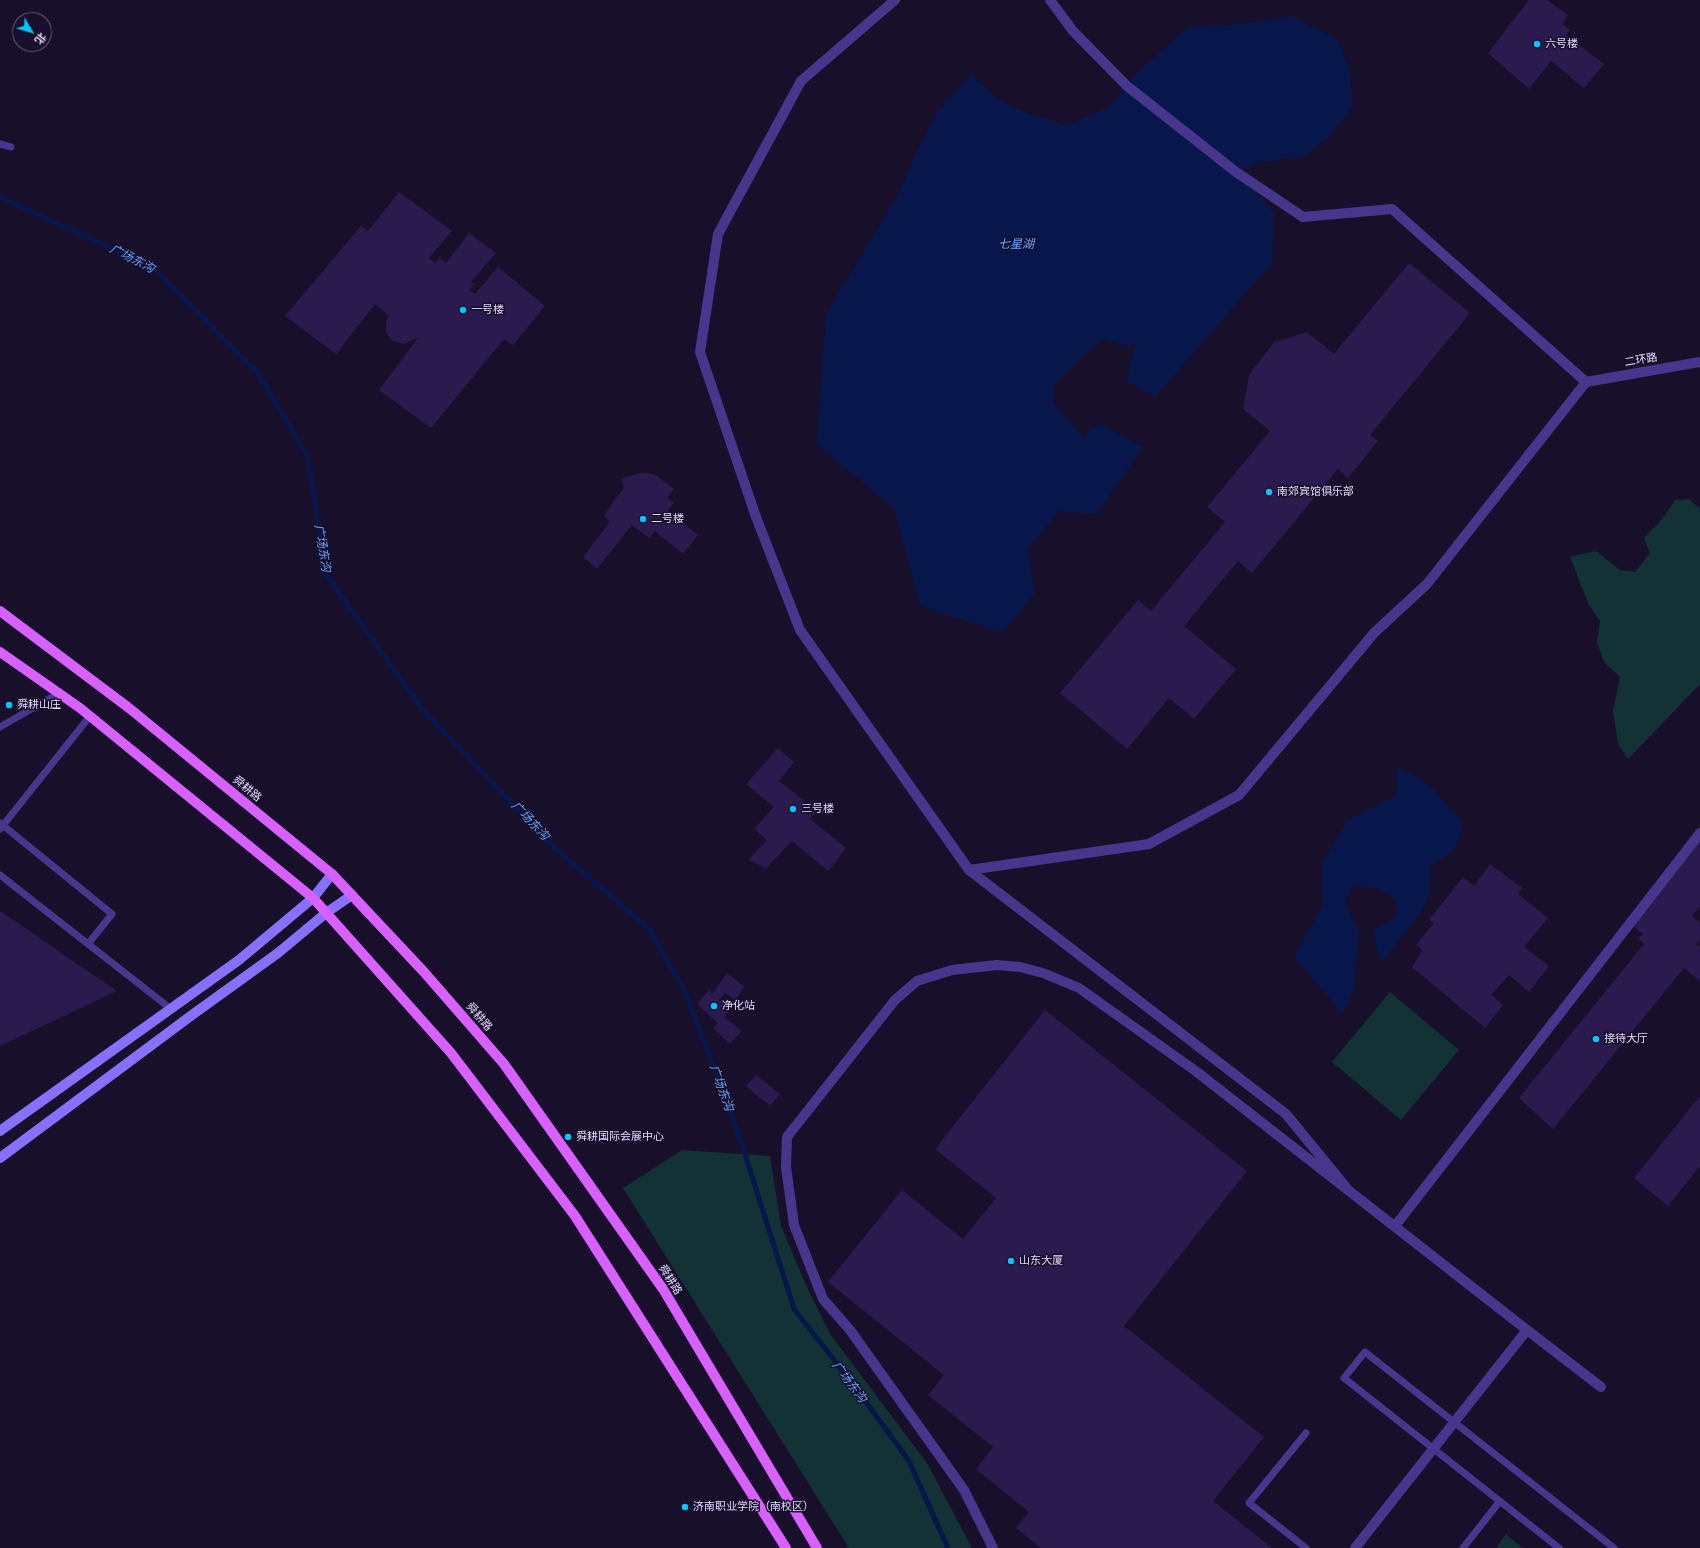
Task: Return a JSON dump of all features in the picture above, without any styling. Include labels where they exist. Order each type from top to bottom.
[{"type":"main road","name":"舜耕路","points":[[0,611],[129,708],[332,874],[424,972],[504,1064],[663,1289],[817,1548]]},
{"type":"main road","points":[[0,652],[90,716],[313,898],[451,1053],[575,1216],[786,1548]]},
{"type":"main road","points":[[0,1131],[239,960],[313,898],[332,874]]},
{"type":"main road","points":[[0,1158],[192,1014],[278,952],[326,912],[352,896]]},
{"type":"street","points":[[895,0],[801,81],[718,234],[700,352],[756,517],[800,630],[969,870],[1286,1114],[1349,1191]]},
{"type":"street","points":[[969,870],[1149,844],[1239,795],[1374,632],[1426,584],[1586,382],[1392,209],[1303,217],[1236,172],[1127,86],[1073,31],[1050,0]]},
{"type":"street","name":"二环路","points":[[1586,382],[1700,362]]},
{"type":"street","points":[[1395,1226],[1700,833]]},
{"type":"street","points":[[992,1548],[964,1490],[850,1330],[823,1300],[794,1225],[786,1167],[787,1137],[895,1000],[917,981],[952,970],[997,965],[1020,967],[1043,973],[1079,988],[1197,1072],[1601,1387]]},
{"type":"street","points":[[1355,1548],[1528,1330]]},
{"type":"lane","points":[[0,144],[11,147]]},
{"type":"lane","points":[[0,727],[58,693]]},
{"type":"lane","points":[[88,944],[112,914],[1,826],[90,716]]},
{"type":"lane","points":[[0,875],[171,1009]]},
{"type":"lane","points":[[1559,1548],[1344,1378],[1365,1352],[1614,1548]]},
{"type":"lane","points":[[1306,1433],[1249,1503],[1306,1548]]},
{"type":"lane","points":[[1463,1548],[1500,1501]]},
{"type":"green space","points":[[1689,499],[1700,509],[1700,684],[1628,759],[1618,744],[1613,711],[1620,677],[1604,662],[1597,642],[1600,621],[1588,603],[1570,557],[1596,551],[1620,570],[1635,572],[1650,553],[1644,538],[1661,521],[1675,500]]},
{"type":"green space","points":[[1390,992],[1459,1050],[1401,1120],[1332,1062]]},
{"type":"green space","points":[[682,1150],[770,1156],[781,1226],[806,1285],[830,1334],[927,1463],[972,1548],[849,1548],[623,1188]]},
{"type":"green space","points":[[1506,1534],[1523,1548],[1496,1548]]},
{"type":"water","name":"七星湖","points":[[1292,16],[1337,39],[1350,71],[1353,107],[1327,139],[1304,156],[1258,163],[1236,172],[1274,213],[1272,263],[1156,396],[1127,382],[1135,343],[1125,347],[1105,339],[1087,352],[1054,385],[1053,403],[1083,438],[1099,423],[1143,447],[1097,514],[1060,511],[1027,549],[1035,593],[1003,632],[921,607],[894,509],[817,444],[826,314],[900,191],[914,157],[937,113],[971,75],[1002,102],[1033,115],[1067,126],[1111,105],[1140,70],[1188,27],[1233,25]]},
{"type":"water","points":[[1398,767],[1430,785],[1462,822],[1461,832],[1453,849],[1430,866],[1429,895],[1420,913],[1381,963],[1373,931],[1395,917],[1397,901],[1377,888],[1353,885],[1345,903],[1359,931],[1354,990],[1343,1014],[1294,957],[1323,904],[1322,862],[1349,819],[1396,796]]},
{"type":"building","name":"六号楼","points":[[1529,0],[1547,0],[1568,15],[1562,24],[1570,30],[1566,35],[1604,64],[1584,88],[1551,61],[1529,89],[1488,53]]},
{"type":"building","name":"一号楼","points":[[399,192],[452,231],[429,258],[435,263],[439,258],[446,263],[469,233],[496,253],[471,282],[475,284],[469,290],[475,294],[498,267],[545,306],[513,345],[504,339],[431,428],[379,390],[418,338],[404,344],[393,341],[386,333],[386,322],[389,315],[375,304],[336,354],[285,316],[361,226],[368,231]]},
{"type":"building","name":"南郊宾馆俱乐部","points":[[1409,263],[1470,313],[1370,435],[1378,441],[1348,478],[1338,469],[1252,573],[1238,561],[1184,626],[1236,669],[1194,719],[1169,698],[1127,749],[1060,693],[1138,600],[1151,611],[1225,522],[1207,507],[1270,431],[1243,409],[1249,375],[1274,342],[1307,332],[1334,354]]},
{"type":"building","name":"二号楼","points":[[639,473],[649,473],[657,476],[674,489],[667,498],[674,502],[668,511],[698,535],[683,554],[655,531],[649,538],[632,525],[597,569],[583,557],[610,522],[604,516],[624,488],[621,479]]},
{"type":"building","name":"三号楼","points":[[778,748],[794,762],[779,781],[818,811],[810,819],[846,848],[828,871],[792,841],[766,868],[748,860],[767,840],[754,829],[774,807],[746,784]]},
{"type":"building","name":"接待大厅","points":[[1700,836],[1700,906],[1692,916],[1700,923],[1700,940],[1696,944],[1700,947],[1700,981],[1684,968],[1553,1129],[1519,1098],[1644,944],[1638,939],[1643,934],[1631,924]]},
{"type":"building","points":[[1490,864],[1522,888],[1518,894],[1548,918],[1524,947],[1549,966],[1529,992],[1509,975],[1491,995],[1503,1005],[1485,1028],[1412,967],[1423,950],[1416,945],[1434,923],[1429,920],[1463,877],[1474,886]]},
{"type":"building","points":[[0,911],[117,991],[0,1046]]},
{"type":"building","name":"净化站","points":[[727,973],[745,987],[735,1000],[725,993],[719,1000],[731,1009],[724,1017],[742,1031],[730,1044],[713,1028],[718,1023],[697,1004],[709,990],[712,994]]},
{"type":"building","name":"山东大厦","points":[[1045,1010],[1247,1171],[1124,1326],[1264,1437],[1213,1501],[1272,1548],[1041,1548],[1016,1528],[1029,1512],[976,1469],[993,1447],[928,1395],[944,1375],[828,1282],[902,1190],[963,1239],[996,1198],[935,1149]]},
{"type":"building","points":[[756,1075],[780,1094],[770,1106],[746,1086]]},
{"type":"building","points":[[1700,1096],[1700,1166],[1668,1206],[1634,1178]]},
{"type":"waterway","name":"广场东沟","points":[[0,197],[154,268],[257,372],[307,455],[327,576],[422,709],[555,848],[649,929],[685,991],[739,1135],[794,1309],[856,1388],[909,1461],[948,1548]]},
{"type":"place","name":"六号楼","points":[[1537,44]]},
{"type":"place","name":"一号楼","points":[[463,310]]},
{"type":"place","name":"南郊宾馆俱乐部","points":[[1269,492]]},
{"type":"place","name":"二号楼","points":[[643,519]]},
{"type":"place","name":"舜耕山庄","points":[[9,705]]},
{"type":"place","name":"三号楼","points":[[793,809]]},
{"type":"place","name":"净化站","points":[[714,1006]]},
{"type":"place","name":"接待大厅","points":[[1596,1039]]},
{"type":"place","name":"舜耕国际会展中心","points":[[568,1137]]},
{"type":"place","name":"山东大厦","points":[[1011,1261]]},
{"type":"place","name":"济南职业学院（南校区）","points":[[685,1507]]}]
